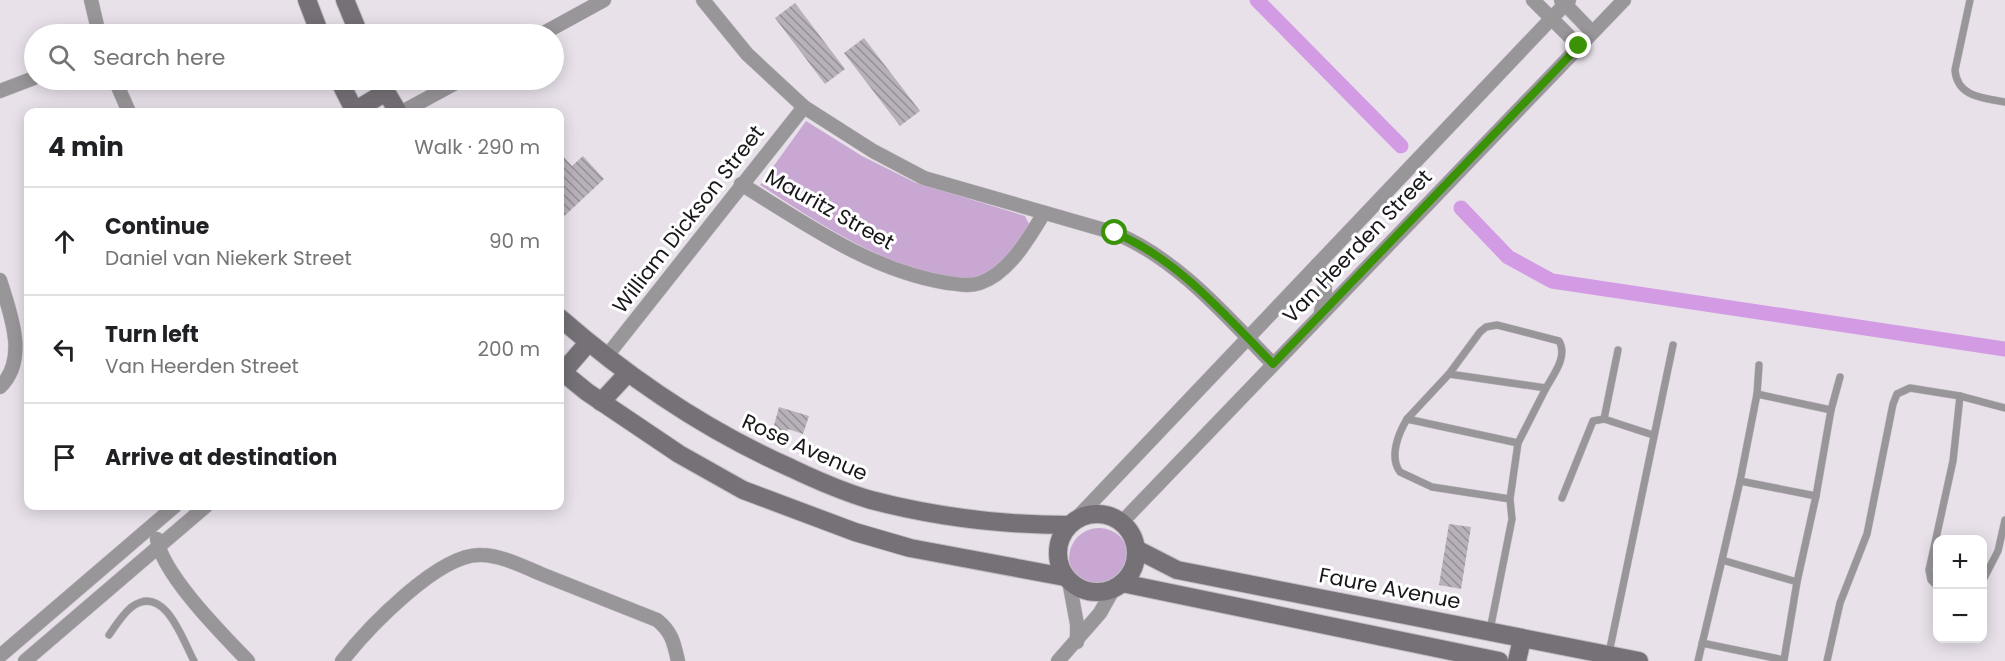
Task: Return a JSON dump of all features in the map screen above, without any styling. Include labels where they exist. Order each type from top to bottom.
[{"type":"street","points":[[91,0],[97,24]]},
{"type":"street","points":[[307,0],[316,24]]},
{"type":"street","points":[[345,0],[355,24]]},
{"type":"street","points":[[560,24],[604,0]]},
{"type":"street","points":[[703,0],[747,54],[804,107],[873,151],[924,178],[1136,242],[1180,274],[1273,364]]},
{"type":"street","points":[[1533,0],[1579,46]]},
{"type":"street","name":"Van Heerden Street","points":[[1122,522],[1624,0]]},
{"type":"street","points":[[1565,1],[1592,32]]},
{"type":"street","name":"Van Heerden Street","points":[[1071,523],[1565,1]]},
{"type":"street","points":[[0,91],[24,82]]},
{"type":"street","points":[[119,90],[127,108]]},
{"type":"street","points":[[344,90],[352,108]]},
{"type":"street","points":[[358,108],[379,90]]},
{"type":"street","points":[[386,90],[397,108]]},
{"type":"street","points":[[408,108],[442,90]]},
{"type":"street","name":"William Dickson Street","points":[[606,357],[804,107]]},
{"type":"street","name":"Mauritz Street","points":[[741,184],[820,233],[880,263],[922,279],[960,285],[970,285],[993,276],[1015,256],[1044,213]]},
{"type":"street","points":[[1317,265],[1325,282],[1326,299],[1320,314]]},
{"type":"street","points":[[0,280],[14,330],[16,354],[9,378],[0,387]]},
{"type":"street","name":"Rose Avenue","points":[[564,322],[627,374],[707,427],[759,454],[869,499],[987,522],[1071,523]]},
{"type":"street","points":[[564,368],[588,343]]},
{"type":"street","points":[[564,373],[601,402],[697,464],[743,490],[793,510],[910,548],[1067,579],[1090,592],[1118,586],[1323,624],[1494,660],[1495,632]]},
{"type":"street","points":[[601,402],[627,374]]},
{"type":"street","points":[[0,656],[171,510]]},
{"type":"street","points":[[25,661],[201,510]]},
{"type":"street","points":[[1058,661],[1077,642],[1131,572],[1136,549],[1131,533],[1122,522],[1103,514],[1082,516],[1071,523],[1058,545],[1060,567],[1067,579],[1077,624],[1077,642]]},
{"type":"street","points":[[155,524],[158,547],[174,575],[214,626],[248,661]]},
{"type":"street","name":"Faure Avenue","points":[[1136,549],[1177,570],[1639,661]]},
{"type":"street","points":[[342,661],[378,621],[433,572],[450,562],[479,554],[513,563],[657,620],[668,629],[674,640],[678,661]]},
{"type":"street","points":[[1323,597],[1323,624]]},
{"type":"street","points":[[1517,661],[1522,639]]},
{"type":"lane","points":[[1970,0],[1955,77],[1962,89],[1969,94],[2005,102]]},
{"type":"lane","points":[[1495,632],[1512,526],[1513,509],[1510,500],[1518,443],[1563,352],[1559,341],[1497,325],[1486,327],[1480,332],[1449,374],[1407,419],[1399,434],[1395,457],[1401,472],[1432,487],[1510,500]]},
{"type":"lane","points":[[1608,655],[1673,345]]},
{"type":"lane","points":[[1604,419],[1618,350]]},
{"type":"lane","points":[[1698,661],[1740,481],[1757,393],[1759,365]]},
{"type":"lane","points":[[1449,374],[1546,388]]},
{"type":"lane","points":[[1702,643],[1784,660],[1831,410],[1840,377]]},
{"type":"lane","points":[[1827,661],[1840,603],[1867,534],[1882,454],[1897,394],[1910,388],[1960,396],[2005,408]]},
{"type":"lane","points":[[1757,393],[1831,410]]},
{"type":"lane","points":[[1937,535],[1953,461],[1960,396]]},
{"type":"lane","points":[[1407,419],[1518,443]]},
{"type":"lane","points":[[1562,498],[1590,425],[1597,419],[1604,419],[1653,435]]},
{"type":"lane","points":[[1740,481],[1816,496]]},
{"type":"lane","points":[[1987,574],[1998,551],[2005,520]]},
{"type":"lane","points":[[1933,552],[1929,570],[1933,582]]},
{"type":"lane","points":[[1722,560],[1797,582]]},
{"type":"lane","points":[[109,634],[131,607],[148,601],[161,605],[169,613],[194,661]]},
{"type":"shaded area","points":[[806,121],[862,156],[914,182],[1025,216],[1029,224],[1020,244],[1005,263],[987,277],[966,283],[956,282],[891,260],[824,226],[760,185]]},
{"type":"shaded area","points":[[1093,528],[1105,528],[1116,533],[1124,541],[1129,558],[1127,570],[1116,583],[1105,588],[1093,588],[1082,583],[1074,575],[1069,564],[1069,552],[1074,541],[1082,533]]},
{"type":"building","points":[[795,3],[845,69],[825,84],[775,18]]},
{"type":"building","points":[[864,38],[920,111],[900,126],[844,53]]},
{"type":"building","points":[[583,156],[604,179],[564,216],[564,157],[572,166]]},
{"type":"building","points":[[779,407],[809,416],[803,434],[788,429],[787,433],[773,429]]},
{"type":"building","points":[[1449,524],[1471,527],[1461,589],[1439,585]]},
{"type":"waterway","points":[[1257,0],[1401,146]]},
{"type":"waterway","points":[[1461,208],[1508,257],[1552,281],[2005,349]]},
{"type":"route","points":[[1115,233],[1158,255],[1273,364],[1579,46]]}]
